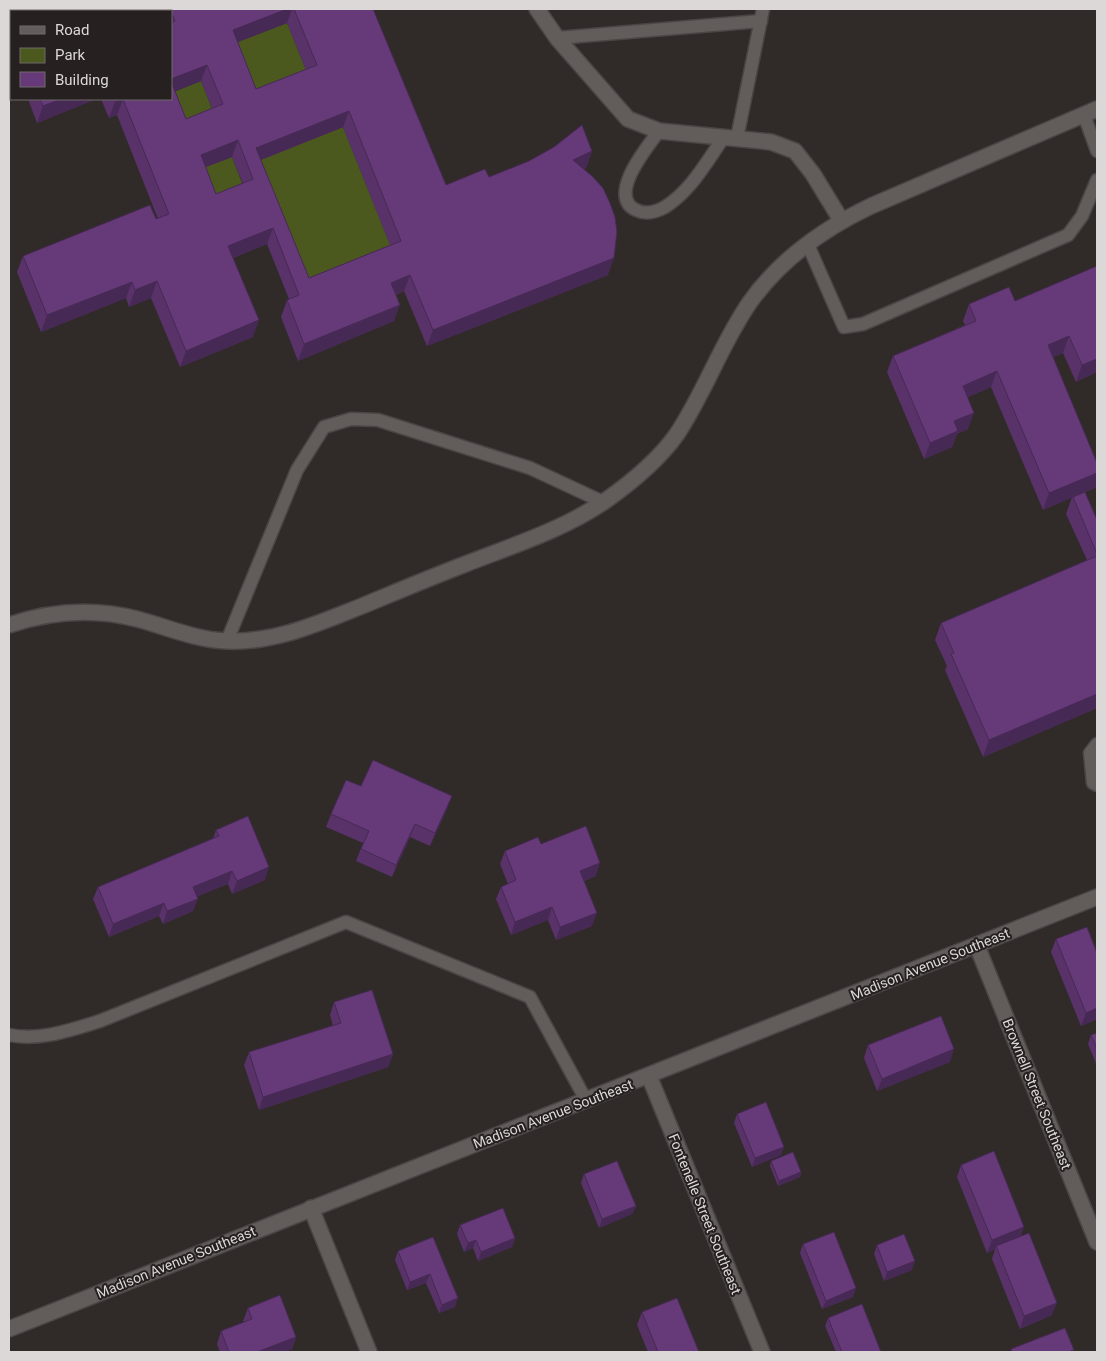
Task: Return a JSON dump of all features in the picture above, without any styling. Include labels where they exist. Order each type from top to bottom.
[{"type":"street","points":[[537,9],[557,38],[628,119],[659,131],[771,142],[795,151],[813,174],[841,220]]},
{"type":"street","points":[[9,625],[47,614],[91,612],[134,618],[208,639],[226,641],[263,640],[304,629],[562,525],[603,502],[630,483],[666,448],[690,412],[725,342],[752,300],[766,283],[808,245],[841,220],[1091,112]]},
{"type":"street","name":"Madison Avenue Southeast","points":[[9,1329],[1097,897]]},
{"type":"street","name":"Brownell Street Southeast","points":[[977,946],[1097,1242]]},
{"type":"street","name":"Fontenelle Street Southeast","points":[[649,1076],[762,1352]]},
{"type":"street","points":[[311,1208],[369,1352]]},
{"type":"lane","points":[[557,38],[762,15],[730,137],[686,191],[665,207],[648,214],[634,210],[626,198],[626,187],[634,164],[659,131]]},
{"type":"lane","points":[[1091,112],[1097,151]]},
{"type":"lane","points":[[808,245],[844,327],[863,324],[1068,235],[1082,216],[1097,180]]},
{"type":"lane","points":[[226,641],[297,470],[324,426],[352,419],[378,420],[530,468],[603,502]]},
{"type":"lane","points":[[1097,744],[1090,753],[1092,783],[1097,785]]},
{"type":"lane","points":[[9,1035],[25,1038],[66,1031],[100,1021],[346,922],[530,998],[586,1100]]},
{"type":"green space","points":[[287,23],[311,82],[250,106],[227,46]]},
{"type":"green space","points":[[201,81],[217,121],[180,135],[172,93]]},
{"type":"green space","points":[[343,127],[395,257],[303,294],[250,164]]},
{"type":"green space","points":[[232,157],[247,196],[210,211],[195,171]]},
{"type":"building","points":[[78,9],[132,10],[78,10]]},
{"type":"building","points":[[170,9],[287,9],[233,30],[256,89],[317,65],[294,9],[373,9],[446,185],[485,169],[489,177],[529,161],[554,147],[582,125],[592,151],[573,160],[603,188],[615,217],[617,232],[614,258],[433,330],[410,275],[391,283],[400,305],[304,344],[287,300],[299,295],[273,228],[228,246],[259,320],[186,351],[157,281],[135,290],[132,282],[47,315],[23,256],[150,205],[156,219],[169,214],[123,100],[172,100],[172,84],[186,119],[223,104],[207,65],[172,79],[172,22],[175,21]],"holes":[[[349,111],[401,241],[309,278],[256,148]],[[238,140],[253,179],[216,194],[201,155]]]},
{"type":"building","points":[[40,100],[58,100],[43,106]]},
{"type":"building","points":[[1097,266],[1097,359],[1082,365],[1069,336],[1048,345],[1097,463],[1097,473],[1049,493],[997,371],[963,386],[974,413],[954,421],[958,431],[930,443],[893,356],[976,321],[969,304],[1009,287],[1015,301]]},
{"type":"building","points":[[1085,492],[1097,520],[1097,554],[1073,497]]},
{"type":"building","points":[[1097,556],[1097,694],[989,740],[951,654],[954,653],[941,623]]},
{"type":"building","points":[[373,760],[452,796],[435,833],[415,824],[396,865],[361,849],[369,831],[331,814],[346,780],[361,786]]},
{"type":"building","points":[[248,816],[269,867],[237,881],[232,871],[193,887],[198,899],[167,911],[164,903],[113,924],[98,887],[219,836],[216,830]]},
{"type":"building","points":[[586,826],[600,863],[580,871],[597,913],[560,927],[552,907],[515,922],[501,887],[516,880],[505,851],[538,837],[541,844]]},
{"type":"building","points":[[1087,927],[1097,953],[1097,1008],[1086,1013],[1056,939]]},
{"type":"building","points":[[372,990],[393,1054],[263,1097],[249,1052],[341,1023],[334,1002]]},
{"type":"building","points":[[941,1016],[954,1049],[882,1079],[868,1045]]},
{"type":"building","points":[[1097,1033],[1097,1049],[1091,1035]]},
{"type":"building","points":[[766,1102],[784,1147],[755,1158],[737,1114]]},
{"type":"building","points":[[994,1151],[1024,1227],[992,1240],[961,1165]]},
{"type":"building","points":[[793,1152],[801,1172],[779,1181],[771,1161]]},
{"type":"building","points":[[617,1161],[636,1206],[602,1219],[584,1174]]},
{"type":"building","points":[[503,1208],[515,1238],[481,1252],[476,1240],[468,1243],[460,1225]]},
{"type":"building","points":[[834,1232],[856,1288],[826,1301],[803,1244]]},
{"type":"building","points":[[1029,1233],[1057,1303],[1024,1316],[996,1246]]},
{"type":"building","points":[[904,1234],[915,1261],[887,1272],[877,1245]]},
{"type":"building","points":[[433,1237],[458,1298],[442,1305],[430,1274],[410,1282],[398,1251]]},
{"type":"building","points":[[280,1295],[296,1337],[257,1352],[229,1352],[221,1331],[252,1319],[248,1308]]},
{"type":"building","points":[[677,1298],[699,1352],[658,1352],[642,1312]]},
{"type":"building","points":[[862,1304],[881,1352],[842,1352],[828,1318]]},
{"type":"building","points":[[1065,1328],[1074,1350],[1068,1352],[1012,1352],[1011,1349]]}]
